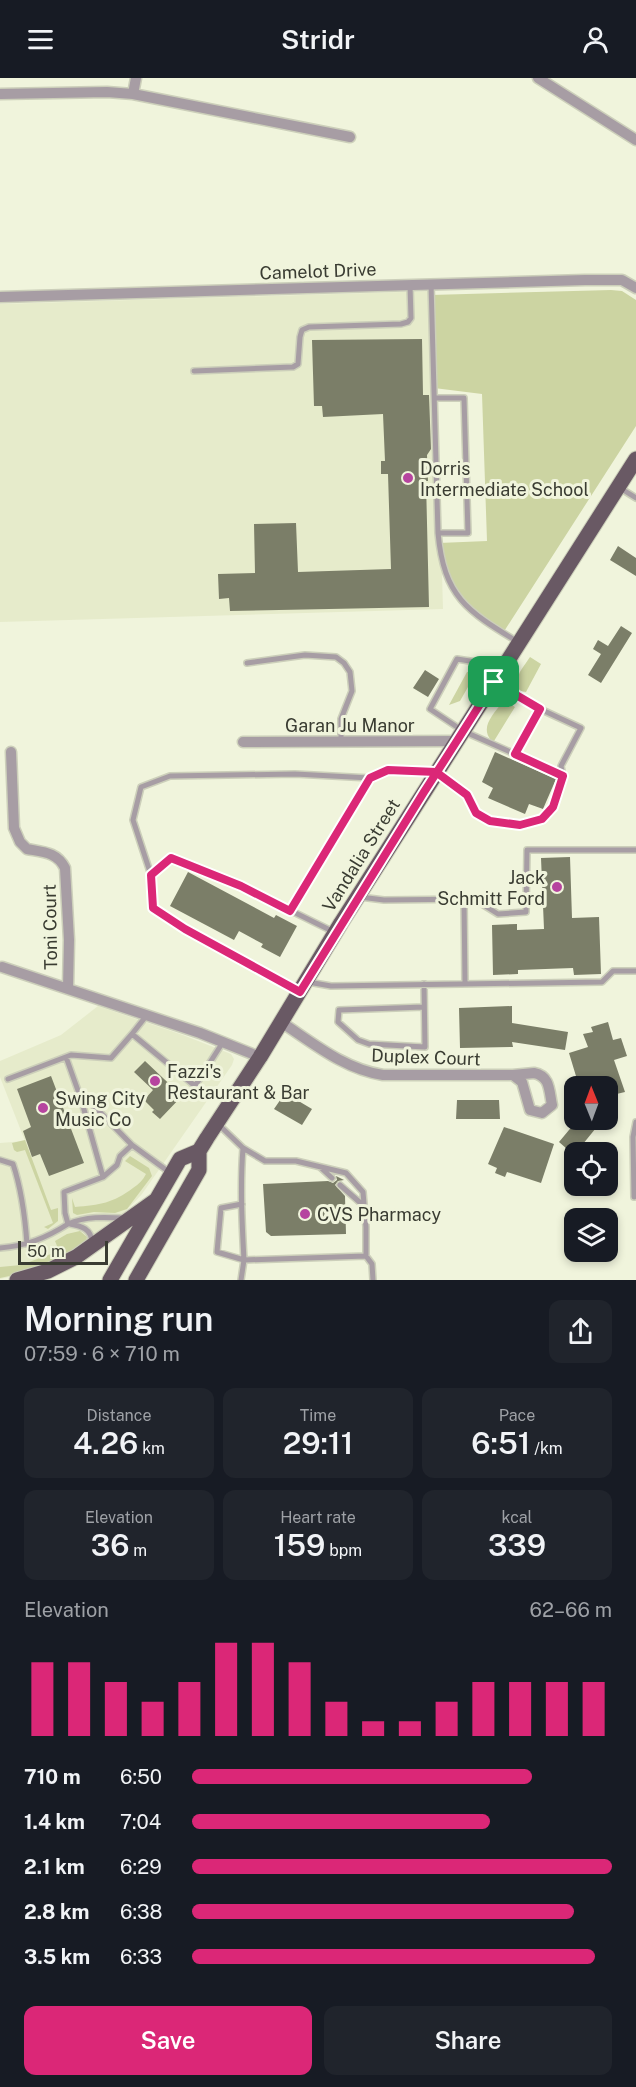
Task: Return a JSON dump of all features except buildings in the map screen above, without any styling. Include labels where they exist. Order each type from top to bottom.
[{"type":"main road","name":"Vandalia Street","points":[[136,1280],[199,1170],[199,1151],[260,1057],[436,772],[636,459]]},
{"type":"main road","name":"Vandalia Street","points":[[110,1280],[180,1159],[199,1151]]},
{"type":"main road","points":[[16,1280],[48,1271],[92,1247],[156,1200]]},
{"type":"street","points":[[133,94],[136,78]]},
{"type":"street","points":[[538,78],[636,140]]},
{"type":"street","points":[[0,94],[107,92],[133,94],[350,137]]},
{"type":"street","name":"Camelot Drive","points":[[0,297],[622,280],[636,288]]},
{"type":"street","name":"Garan Ju Manor","points":[[243,742],[341,742],[460,736]]},
{"type":"street","name":"Toni Court","points":[[11,752],[15,833],[27,849],[55,855],[65,868],[69,940],[68,988]]},
{"type":"street","name":"Toni Court","points":[[2,967],[147,1015],[260,1057]]},
{"type":"street","name":"Duplex Court","points":[[281,1022],[351,1068],[367,1073],[513,1075]]},
{"type":"lane","points":[[431,284],[438,533],[444,568],[454,593],[474,614],[519,643]]},
{"type":"lane","points":[[194,371],[292,367],[298,364],[302,330],[309,327],[408,322],[411,318],[410,285]]},
{"type":"lane","points":[[435,398],[464,398],[468,533],[438,533]]},
{"type":"lane","points":[[618,487],[636,498]]},
{"type":"lane","points":[[247,663],[305,655],[336,657],[344,663],[350,672],[352,691],[341,719],[341,742]]},
{"type":"lane","points":[[504,667],[457,659],[430,709],[460,736],[515,754],[563,776]]},
{"type":"lane","points":[[494,682],[540,709],[581,728],[561,766],[563,776],[553,807],[542,819],[520,825],[490,821],[476,813],[467,795],[436,772],[388,770],[370,778],[295,774],[170,776],[141,787],[133,820],[151,875],[153,908],[185,929],[303,986],[602,982],[613,971],[636,971]]},
{"type":"lane","points":[[515,754],[540,709]]},
{"type":"lane","points":[[290,911],[370,778]]},
{"type":"lane","points":[[358,897],[384,900],[474,899],[498,914],[526,912],[527,850],[636,850]]},
{"type":"lane","points":[[151,875],[171,858],[241,886],[335,933]]},
{"type":"lane","points":[[464,900],[465,983]]},
{"type":"lane","points":[[424,984],[425,1047],[369,1044],[358,1040],[338,1022],[339,1010],[424,1007]]},
{"type":"lane","points":[[8,1079],[71,1055],[111,1058],[147,1015]]},
{"type":"lane","points":[[132,1034],[195,1086],[222,1042]]},
{"type":"lane","points":[[66,1057],[81,1099],[103,1177]]},
{"type":"lane","points":[[81,1099],[92,1104],[132,1145],[172,1173]]},
{"type":"lane","points":[[634,1197],[633,1137],[636,1122]]},
{"type":"lane","points":[[217,1123],[243,1148],[265,1161],[296,1161],[346,1173],[363,1192],[366,1256],[372,1264],[373,1280]]},
{"type":"lane","points":[[68,1224],[64,1192],[103,1177],[117,1165],[120,1156],[132,1145]]},
{"type":"lane","points":[[241,1280],[244,1260],[243,1148]]},
{"type":"lane","points":[[0,1160],[14,1164],[25,1210],[27,1244]]},
{"type":"lane","points":[[319,1166],[332,1178]]},
{"type":"lane","points":[[340,1185],[364,1206]]},
{"type":"lane","points":[[242,1204],[221,1208],[218,1252],[244,1260],[366,1256]]},
{"type":"lane","points":[[0,1248],[42,1239],[78,1220],[132,1218]]},
{"type":"lane","points":[[68,1224],[80,1226],[90,1232],[92,1247]]},
{"type":"shaded area","points":[[434,291],[443,609],[0,622],[0,304]]},
{"type":"shaded area","points":[[622,291],[636,300],[636,426],[503,633],[474,614],[454,593],[439,543],[487,541],[482,394],[434,388],[431,295]]},
{"type":"shaded area","points":[[530,657],[541,664],[526,692],[520,691],[518,677]]},
{"type":"shaded area","points":[[475,671],[460,701],[449,705],[467,672]]},
{"type":"shaded area","points":[[507,702],[515,707],[494,741],[491,740],[487,731],[489,721],[502,703]]},
{"type":"shaded area","points":[[98,1006],[231,1054],[234,1059],[232,1065],[142,1194],[128,1209],[85,1246],[28,1273],[0,1279],[0,1143],[25,1141],[0,1077],[0,1061],[61,1035]]},
{"type":"shaded area","points":[[25,1140],[51,1210],[58,1208],[58,1221],[48,1229],[44,1227],[53,1223],[25,1150],[17,1152],[12,1143]]},
{"type":"shaded area","points":[[130,1156],[149,1168],[152,1176],[127,1209],[115,1213],[94,1212],[77,1215],[73,1213],[72,1198],[75,1207],[99,1204],[119,1197],[141,1182],[146,1174],[125,1161]]},
{"type":"shaded area","points":[[80,1231],[87,1237],[85,1246],[28,1272],[0,1278],[0,1267],[21,1265],[59,1251],[55,1241],[67,1234]]},
{"type":"place","name":"Dorris Intermediate School","points":[[408,478]]},
{"type":"place","name":"Jack Schmitt Ford","points":[[557,887]]},
{"type":"place","name":"Fazzi's Restaurant & Bar","points":[[155,1081]]},
{"type":"place","name":"Swing City Music Co","points":[[43,1108]]},
{"type":"place","name":"CVS Pharmacy","points":[[305,1214]]},
{"type":"route","points":[[494,682],[436,772],[341,923],[300,992],[185,929],[153,908],[151,875],[171,858],[241,886],[290,911],[370,778],[388,770],[436,772],[467,795],[476,813],[490,821],[520,825],[542,819],[553,807],[563,776],[515,754],[540,709],[494,682]]}]
